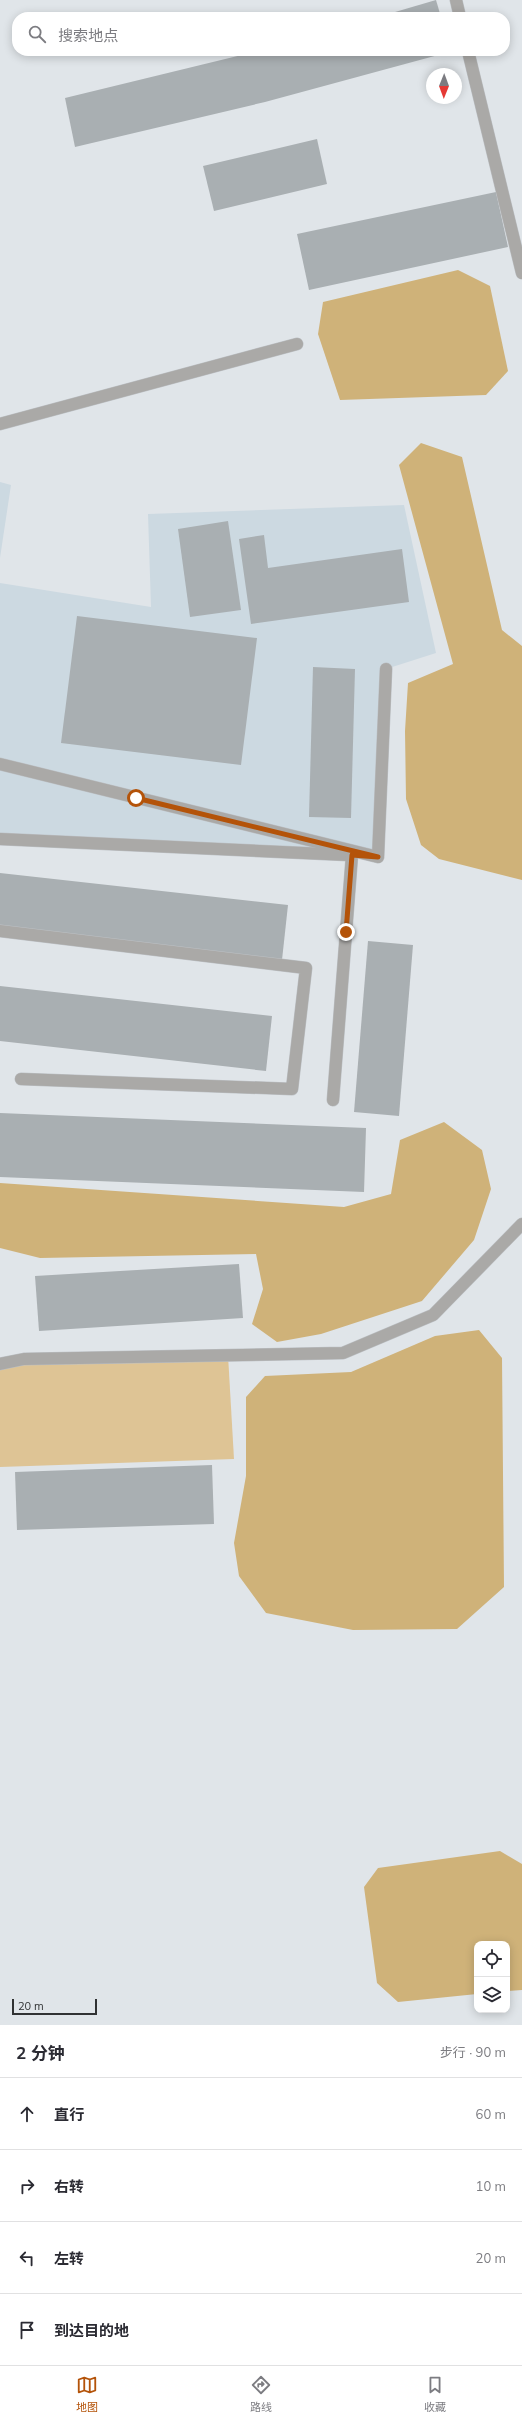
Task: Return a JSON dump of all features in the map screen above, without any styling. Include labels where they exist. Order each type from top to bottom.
[{"type":"street","points":[[456,0],[459,12]]},
{"type":"street","points":[[469,56],[522,273]]},
{"type":"street","points":[[0,424],[297,344]]},
{"type":"street","points":[[378,857],[386,669]]},
{"type":"street","points":[[0,764],[378,857]]},
{"type":"street","points":[[0,839],[378,857]]},
{"type":"street","points":[[333,1100],[352,855]]},
{"type":"street","points":[[0,931],[306,968],[292,1089],[21,1079]]},
{"type":"street","points":[[0,1364],[24,1359],[343,1353],[433,1315],[522,1224]]},
{"type":"shaded area","points":[[458,270],[490,286],[508,371],[486,395],[340,400],[318,334],[323,302]]},
{"type":"shaded area","points":[[421,443],[462,457],[502,630],[522,646],[522,880],[439,859],[421,845],[406,799],[405,731],[408,683],[453,664],[399,465]]},
{"type":"shaded area","points":[[0,482],[11,485],[0,558]]},
{"type":"shaded area","points":[[404,505],[436,653],[386,669],[378,857],[0,839],[0,583],[151,607],[148,514]]},
{"type":"shaded area","points":[[444,1122],[482,1150],[491,1189],[474,1240],[422,1301],[321,1334],[277,1342],[252,1324],[263,1289],[256,1254],[40,1258],[0,1248],[0,1183],[344,1207],[391,1194],[400,1140]]},
{"type":"shaded area","points":[[479,1330],[502,1358],[504,1587],[457,1629],[353,1630],[266,1613],[239,1576],[234,1543],[246,1476],[246,1397],[265,1376],[351,1372],[435,1336]]},
{"type":"shaded area","points":[[228,1355],[234,1459],[0,1467],[0,1364]]},
{"type":"shaded area","points":[[500,1851],[522,1864],[522,1990],[510,1991],[510,1941],[474,1941],[474,1994],[398,2002],[377,1983],[364,1887],[378,1868]]},
{"type":"building","points":[[436,0],[440,12],[395,12]]},
{"type":"building","points":[[237,56],[435,56],[265,102],[75,147],[65,98]]},
{"type":"building","points":[[317,139],[327,184],[214,211],[203,166]]},
{"type":"building","points":[[496,192],[508,247],[309,290],[297,234]]},
{"type":"building","points":[[228,521],[241,610],[190,617],[178,529]]},
{"type":"building","points":[[264,535],[268,568],[402,549],[409,602],[251,624],[239,539]]},
{"type":"building","points":[[77,616],[257,638],[241,765],[61,743]]},
{"type":"building","points":[[313,667],[355,669],[351,818],[309,817]]},
{"type":"building","points":[[0,873],[288,905],[282,960],[0,928]]},
{"type":"building","points":[[368,941],[413,945],[399,1116],[354,1112]]},
{"type":"building","points":[[0,986],[272,1016],[266,1071],[0,1041]]},
{"type":"building","points":[[0,1113],[366,1128],[364,1192],[0,1177]]},
{"type":"building","points":[[239,1264],[243,1318],[39,1331],[35,1276]]},
{"type":"building","points":[[212,1465],[214,1524],[17,1530],[15,1472]]},
{"type":"route","points":[[136,798],[378,857],[352,855],[346,932]]}]
